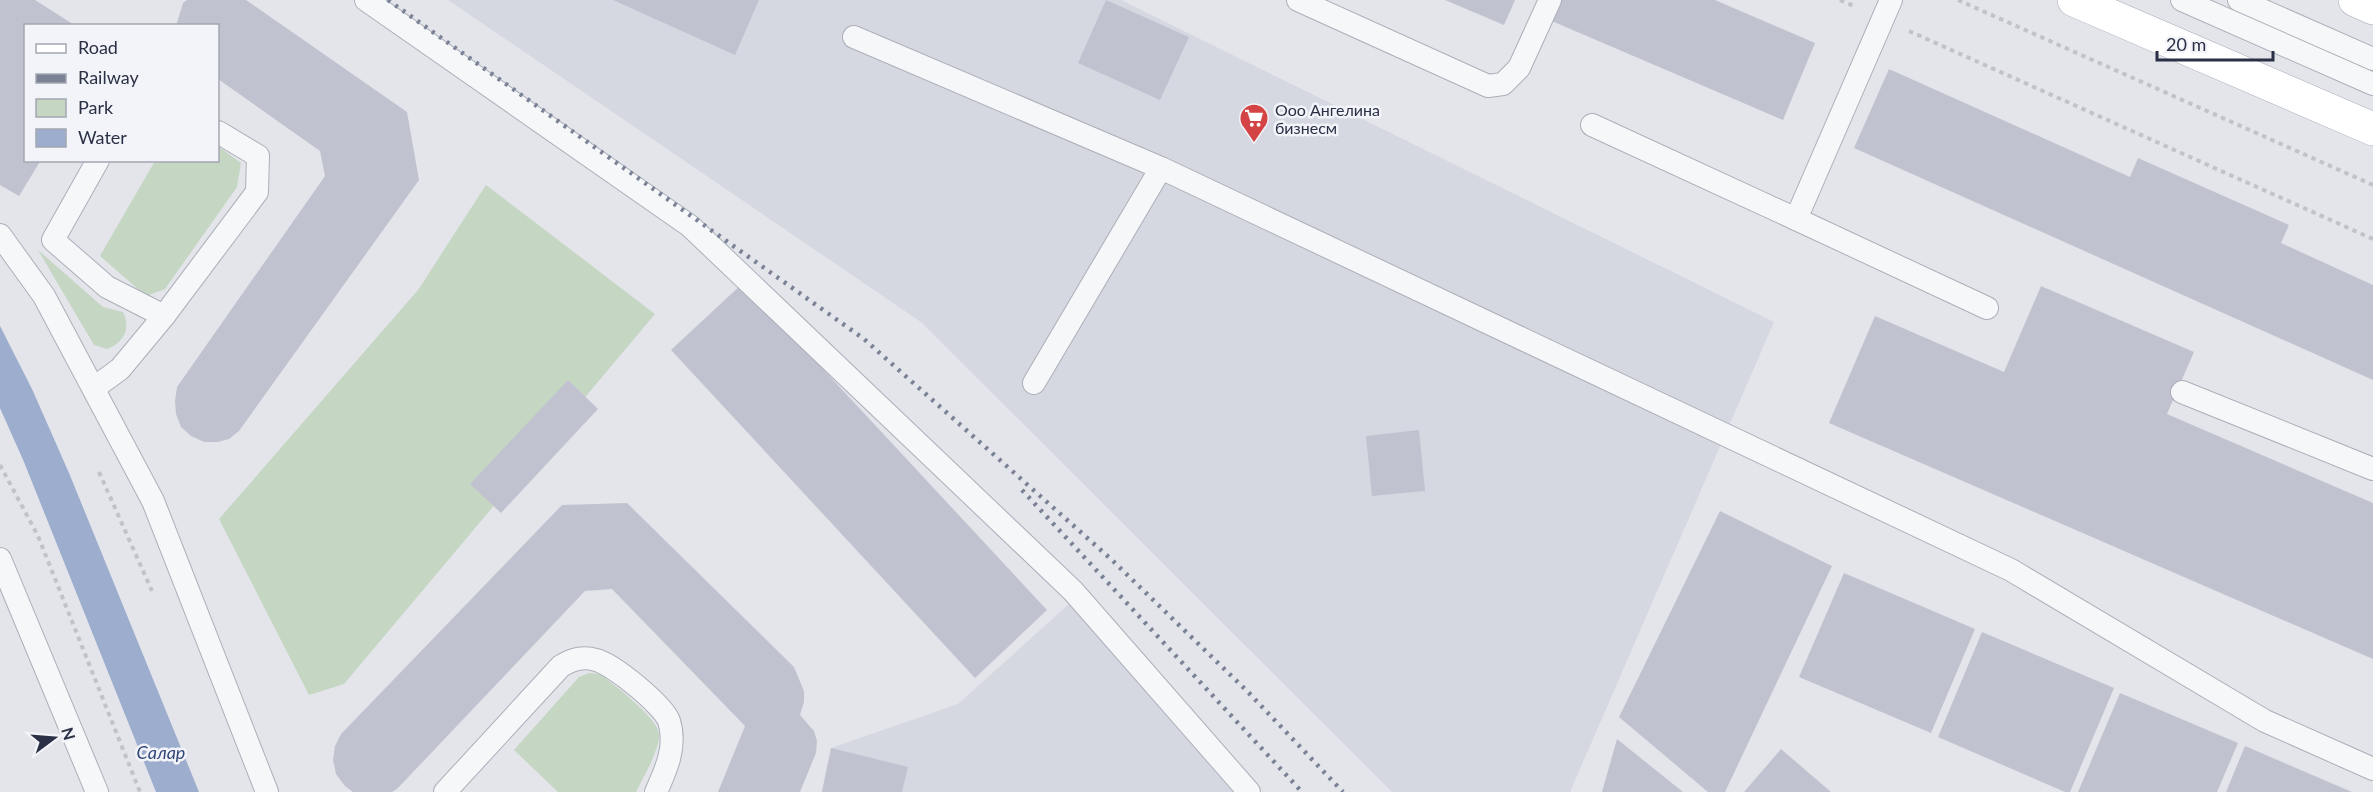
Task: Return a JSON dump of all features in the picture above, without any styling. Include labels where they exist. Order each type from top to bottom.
[{"type":"main road","points":[[2074,0],[2373,129]]},
{"type":"main road","points":[[2355,0],[2373,8]]},
{"type":"lane","points":[[366,0],[690,226],[1073,591],[1249,792]]},
{"type":"lane","points":[[1298,0],[1488,86],[1503,84],[1519,68],[1550,0]]},
{"type":"lane","points":[[2182,0],[2373,84]]},
{"type":"lane","points":[[2239,0],[2373,59]]},
{"type":"lane","points":[[1796,219],[1888,10]]},
{"type":"lane","points":[[854,37],[1161,168],[2011,570],[2265,721],[2373,769]]},
{"type":"lane","points":[[1592,125],[1987,308]]},
{"type":"lane","points":[[94,388],[120,369],[164,316],[257,192],[258,156],[219,133]]},
{"type":"lane","points":[[97,162],[53,240],[107,287],[164,316]]},
{"type":"lane","points":[[1034,382],[1161,168]]},
{"type":"lane","points":[[0,235],[44,296],[153,501],[267,792]]},
{"type":"lane","points":[[2182,392],[2373,469]]},
{"type":"lane","points":[[0,559],[96,792]]},
{"type":"lane","points":[[445,792],[561,666],[573,659],[585,658],[606,663],[655,702],[669,722],[672,742],[670,757],[656,792]]},
{"type":"path","points":[[1840,0],[1888,10],[2373,239]]},
{"type":"path","points":[[1958,0],[2373,185]]},
{"type":"path","points":[[0,465],[38,536],[140,792]]},
{"type":"path","points":[[98,471],[154,596]]},
{"type":"shaded area","points":[[448,0],[1121,0],[1774,322],[1570,792],[1392,792],[921,322]]},
{"type":"shaded area","points":[[1069,604],[1233,792],[822,792],[831,748],[958,704]]},
{"type":"green space","points":[[219,147],[241,163],[237,187],[165,289],[146,296],[100,256],[154,162],[219,162]]},
{"type":"green space","points":[[486,185],[655,314],[344,684],[309,695],[219,519],[418,290]]},
{"type":"green space","points":[[38,250],[103,307],[123,312],[126,329],[118,343],[107,349],[94,345]]},
{"type":"green space","points":[[589,673],[600,674],[644,711],[657,727],[659,740],[657,747],[636,792],[558,792],[514,750],[579,677]]},
{"type":"water","name":"Салар","points":[[0,326],[32,389],[69,473],[199,792],[156,792],[24,462],[0,408]]},
{"type":"building","points":[[0,0],[35,0],[73,24],[24,24],[24,162],[40,162],[19,196],[0,185]]},
{"type":"building","points":[[187,0],[246,0],[407,112],[419,180],[239,431],[229,439],[218,442],[204,442],[191,436],[181,427],[176,414],[177,387],[325,176],[320,151],[219,80],[219,24],[177,24],[183,3]]},
{"type":"building","points":[[613,0],[759,0],[735,55]]},
{"type":"building","points":[[1106,0],[1189,37],[1160,100],[1078,63]]},
{"type":"building","points":[[1445,0],[1515,0],[1504,25]]},
{"type":"building","points":[[1555,0],[1715,0],[1815,43],[1783,120],[1547,19]]},
{"type":"building","points":[[1889,69],[2130,177],[2138,158],[2289,225],[2281,243],[2373,285],[2373,380],[1854,148]]},
{"type":"building","points":[[743,283],[1047,610],[975,678],[671,350]]},
{"type":"building","points":[[2041,286],[2194,352],[2167,414],[2373,503],[2373,659],[1829,423],[1875,316],[2004,372]]},
{"type":"building","points":[[568,380],[598,409],[501,513],[470,484]]},
{"type":"building","points":[[1419,430],[1425,491],[1372,496],[1366,436]]},
{"type":"building","points":[[627,503],[794,667],[804,691],[804,702],[800,715],[814,731],[817,741],[816,753],[800,792],[718,792],[745,726],[612,589],[585,591],[397,789],[392,792],[353,792],[345,786],[336,774],[333,760],[335,746],[341,734],[562,505]]},
{"type":"building","points":[[1720,511],[1832,566],[1725,792],[1708,792],[1619,717]]},
{"type":"building","points":[[1844,573],[1975,629],[1931,733],[1799,677]]},
{"type":"building","points":[[1982,632],[2114,688],[2070,792],[2065,792],[1938,737]]},
{"type":"building","points":[[2120,693],[2238,743],[2217,792],[2078,792]]},
{"type":"building","points":[[1617,739],[1683,792],[1602,792]]},
{"type":"building","points":[[2245,746],[2352,792],[2226,792]]},
{"type":"building","points":[[831,748],[908,767],[902,792],[822,792]]},
{"type":"building","points":[[1781,749],[1831,792],[1744,792]]},
{"type":"railway","points":[[388,0],[864,339],[1112,560],[1248,692],[1343,792]]},
{"type":"railway","points":[[1022,490],[1302,792]]},
{"type":"place","name":"Ооо Ангелина бизнесм","points":[[1254,144]]}]
